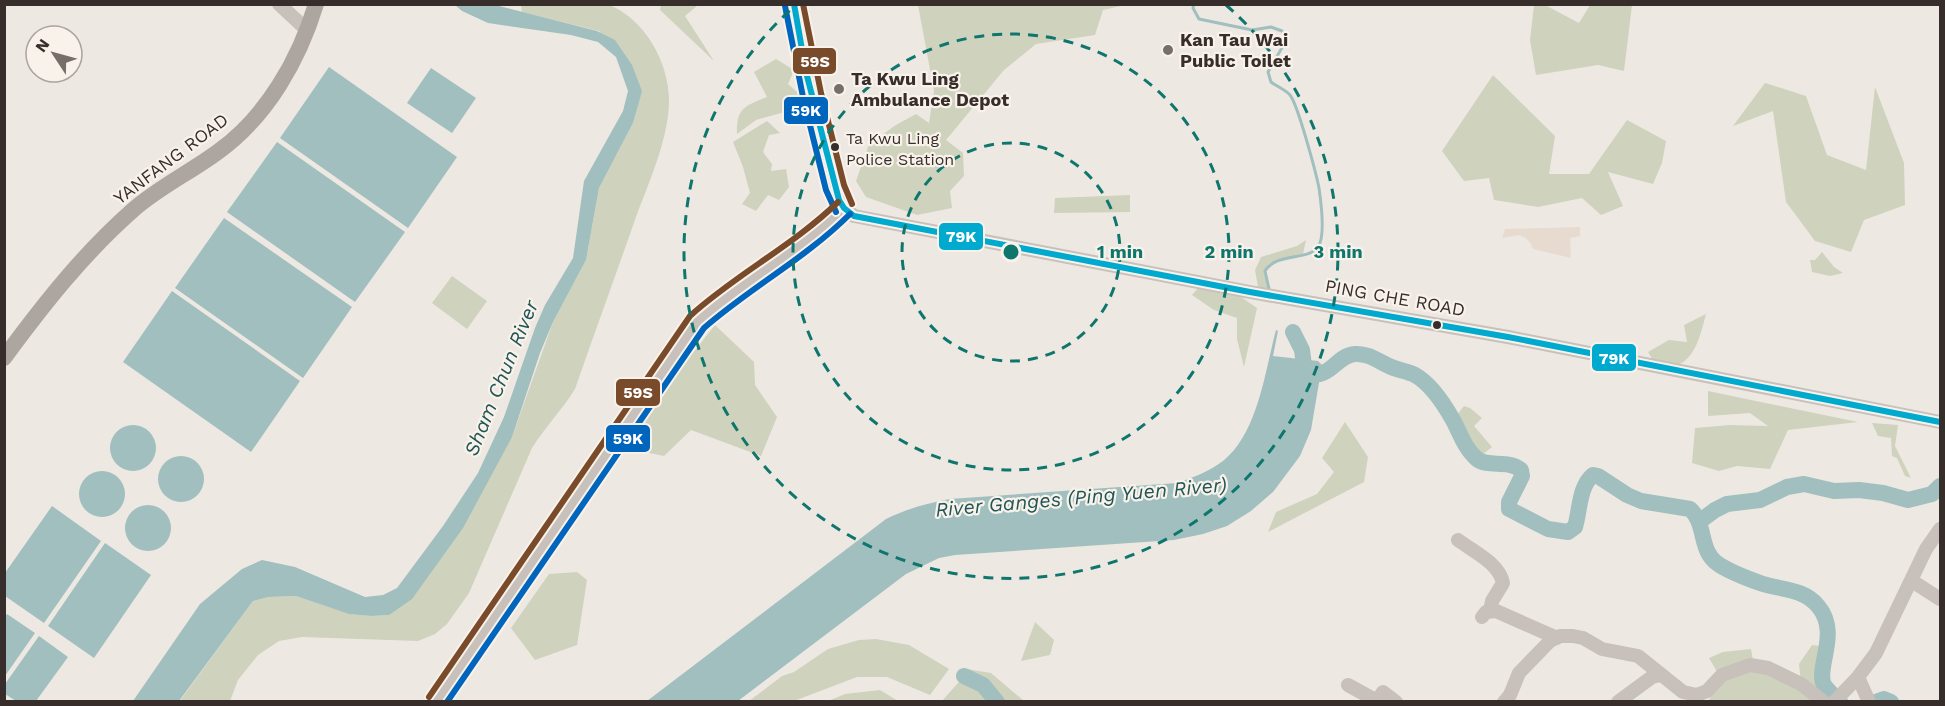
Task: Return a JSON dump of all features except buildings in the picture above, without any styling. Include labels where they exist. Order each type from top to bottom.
[{"type":"main road","name":"YANFANG ROAD","points":[[4,358],[49,297],[112,228],[157,191],[220,150],[257,116],[286,75],[307,30],[316,4]]},
{"type":"street","points":[[279,4],[307,30]]},
{"type":"street","points":[[436,702],[697,322],[717,305],[820,232],[844,208],[835,188],[812,95],[794,4]]},
{"type":"street","name":"PING CHE ROAD","points":[[844,208],[854,216],[864,218],[1250,292],[1498,335],[1941,422]]},
{"type":"street","points":[[1834,702],[1858,677],[1876,653],[1926,549],[1941,529]]},
{"type":"street","points":[[1458,540],[1495,567],[1502,576],[1503,583],[1486,614],[1496,611],[1557,638]]},
{"type":"street","points":[[1912,581],[1941,599]]},
{"type":"street","points":[[1504,702],[1510,695],[1519,673],[1550,641],[1573,636],[1583,638],[1602,649],[1638,656],[1683,692],[1697,695],[1707,691],[1722,675],[1750,665],[1768,668],[1801,684],[1824,702]]},
{"type":"street","points":[[1618,702],[1652,677],[1660,675]]},
{"type":"street","points":[[1858,677],[1868,699]]},
{"type":"street","points":[[1348,686],[1377,700],[1383,692],[1396,702]]},
{"type":"green space","points":[[607,4],[621,11],[644,31],[660,58],[668,88],[669,103],[665,132],[657,161],[575,389],[532,448],[469,593],[447,624],[435,634],[418,641],[302,637],[279,641],[258,655],[238,680],[230,701],[179,702],[253,601],[268,597],[296,596],[350,614],[389,615],[512,437],[553,322],[586,260],[599,188],[633,123],[641,91],[599,31],[522,12],[521,5]]},
{"type":"green space","points":[[661,5],[698,5],[685,16],[714,61],[660,10]]},
{"type":"green space","points":[[918,5],[1125,5],[1103,10],[1095,35],[1036,44],[1004,70],[946,140],[963,153],[964,176],[950,191],[952,208],[917,215],[866,197],[856,181],[869,144],[916,114],[929,123],[934,91]]},
{"type":"green space","points":[[1534,5],[1545,5],[1579,23],[1590,5],[1632,5],[1624,71],[1598,65],[1536,75],[1530,40]]},
{"type":"green space","points":[[776,59],[794,70],[788,84],[804,98],[785,112],[756,120],[737,134],[738,118],[744,109],[767,97],[754,72]]},
{"type":"green space","points":[[1493,75],[1555,136],[1549,174],[1589,174],[1627,120],[1666,141],[1662,163],[1653,184],[1608,172],[1623,206],[1601,215],[1582,198],[1538,207],[1494,200],[1489,178],[1464,181],[1442,151]]},
{"type":"green space","points":[[1765,83],[1806,96],[1827,155],[1866,170],[1875,87],[1904,163],[1905,205],[1864,220],[1851,252],[1815,241],[1786,202],[1773,111],[1733,126]]},
{"type":"green space","points":[[767,121],[780,133],[769,135],[763,152],[772,164],[771,171],[786,169],[789,187],[779,200],[768,195],[756,211],[742,204],[750,193],[733,142]]},
{"type":"green space","points":[[1130,195],[1130,212],[1054,213],[1055,198]]},
{"type":"green space","points":[[1306,240],[1303,254],[1269,264],[1265,271],[1269,289],[1258,287],[1255,270],[1261,257],[1297,246]]},
{"type":"green space","points":[[1822,252],[1834,267],[1843,273],[1830,276],[1812,272],[1810,260],[1815,260]]},
{"type":"green space","points":[[452,276],[487,301],[467,329],[432,303]]},
{"type":"green space","points":[[1200,286],[1235,293],[1257,308],[1244,367],[1237,339],[1237,318],[1214,310],[1192,295]]},
{"type":"green space","points":[[1706,314],[1696,345],[1688,358],[1674,366],[1654,362],[1648,352],[1669,340],[1687,342],[1684,325]]},
{"type":"green space","points":[[715,325],[754,362],[755,385],[777,417],[761,456],[691,430],[664,456],[635,450],[630,439],[668,384]]},
{"type":"green space","points":[[1708,391],[1858,422],[1788,430],[1770,469],[1737,466],[1719,471],[1692,463],[1695,428],[1730,425],[1768,426],[1750,413],[1708,416]]},
{"type":"green space","points":[[1464,406],[1482,418],[1474,426],[1492,447],[1477,459],[1462,439],[1453,420]]},
{"type":"green space","points":[[1345,422],[1368,457],[1364,482],[1268,532],[1276,512],[1317,494],[1334,472],[1322,458]]},
{"type":"green space","points":[[1872,423],[1898,425],[1895,446],[1911,478],[1905,476],[1897,458],[1892,456],[1891,438],[1878,436]]},
{"type":"green space","points":[[577,572],[587,580],[577,645],[535,660],[511,628],[549,574]]},
{"type":"green space","points":[[1035,622],[1054,640],[1050,655],[1021,661]]},
{"type":"green space","points":[[876,639],[909,645],[949,669],[930,695],[887,677],[857,677],[794,701],[749,701],[782,676],[794,672],[828,649],[859,640]]},
{"type":"green space","points":[[1812,645],[1828,647],[1823,678],[1833,695],[1829,701],[1708,702],[1720,677],[1709,658],[1723,652],[1751,649],[1754,666],[1801,683],[1799,664]]},
{"type":"green space","points":[[967,669],[991,673],[1024,701],[1004,701]]},
{"type":"green space","points":[[964,676],[983,685],[997,701],[942,701]]},
{"type":"green space","points":[[880,690],[898,701],[828,701],[845,694]]},
{"type":"shaded area","points":[[1580,227],[1580,236],[1570,238],[1571,258],[1533,249],[1526,238],[1519,235],[1502,238],[1505,229]]},
{"type":"water","points":[[455,5],[495,5],[597,31],[615,40],[632,65],[642,91],[633,123],[599,188],[586,260],[553,322],[540,353],[512,437],[463,528],[412,599],[389,615],[371,616],[349,614],[296,596],[268,597],[253,601],[179,701],[133,701],[200,604],[242,569],[262,560],[295,567],[365,597],[383,595],[397,588],[443,526],[478,473],[504,417],[535,328],[545,305],[573,258],[584,181],[623,111],[628,91],[616,57],[598,42],[571,35],[488,23],[462,11]]},
{"type":"water","points":[[329,67],[457,157],[408,228],[280,138]]},
{"type":"water","points":[[431,68],[476,98],[452,133],[407,103]]},
{"type":"water","points":[[277,142],[405,232],[355,302],[227,212]]},
{"type":"water","points":[[224,218],[352,307],[303,378],[175,288]]},
{"type":"water","points":[[172,291],[300,381],[251,452],[123,362]]},
{"type":"water","points":[[1276,330],[1278,331],[1273,356],[1318,361],[1322,365],[1311,430],[1300,456],[1273,492],[1251,511],[1227,526],[1174,540],[939,558],[906,574],[738,701],[647,701],[886,519],[902,512],[950,499],[1177,483],[1212,468],[1235,449],[1252,418],[1264,382]]},
{"type":"water","points":[[133,425],[149,432],[156,448],[149,464],[133,471],[117,464],[110,448],[117,432]]},
{"type":"water","points":[[181,456],[197,463],[204,479],[197,495],[181,502],[165,495],[158,479],[165,463]]},
{"type":"water","points":[[102,471],[118,478],[125,494],[118,510],[102,517],[86,510],[79,494],[86,478]]},
{"type":"water","points":[[148,505],[164,512],[171,528],[164,544],[148,551],[132,544],[125,528],[132,512]]},
{"type":"water","points":[[52,506],[101,541],[44,623],[5,596],[5,573]]},
{"type":"water","points":[[105,543],[151,575],[94,658],[48,626]]},
{"type":"water","points":[[7,614],[35,633],[5,676],[4,618]]},
{"type":"water","points":[[39,636],[68,657],[36,701],[16,701],[5,694],[5,684]]},
{"type":"waterway","name":"River Ganges (Ping Yuen River)","points":[[1194,4],[1193,8],[1199,19],[1252,30],[1271,27],[1282,31],[1287,39],[1268,72],[1271,82],[1290,95],[1302,125],[1319,188],[1322,235],[1318,247],[1313,251],[1270,265],[1265,271],[1269,289]]},
{"type":"waterway","name":"River Ganges (Ping Yuen River)","points":[[1293,332],[1302,350],[1306,380]]},
{"type":"waterway","name":"River Ganges (Ping Yuen River)","points":[[1306,375],[1325,372],[1345,357],[1355,354],[1369,356],[1415,375],[1432,389],[1441,401],[1466,446],[1477,459],[1487,463],[1510,465],[1521,470],[1522,476],[1509,502],[1509,509],[1548,529],[1568,532],[1575,527],[1582,492],[1593,475],[1641,501],[1690,509],[1699,522],[1708,552],[1718,564],[1760,583],[1798,593],[1818,606],[1824,616],[1828,638],[1822,678],[1824,685],[1840,702]]},
{"type":"waterway","points":[[1700,521],[1727,504],[1760,500],[1787,487],[1804,484],[1834,491],[1859,490],[1883,493],[1908,500],[1932,494],[1940,486]]},
{"type":"waterway","name":"River Ganges (Ping Yuen River)","points":[[964,676],[983,685],[997,702]]},
{"type":"waterway","name":"River Ganges (Ping Yuen River)","points":[[1876,702],[1884,699],[1891,702]]},
{"type":"transit line","name":"79K","points":[[794,4],[806,72],[839,200],[844,208],[854,216],[1250,292],[1508,337],[1940,422]]},
{"type":"transit line","name":"59S","points":[[803,4],[821,93],[844,185],[852,204]]},
{"type":"transit line","name":"59K","points":[[785,6],[803,97],[826,190],[836,212]]},
{"type":"transit line","name":"59S","points":[[429,697],[690,316],[821,218],[838,202]]},
{"type":"transit line","name":"59K","points":[[447,702],[704,328],[815,245],[850,214]]},
{"type":"place","name":"Kan Tau Wai Public Toilet","points":[[1168,50]]},
{"type":"place","name":"Ta Kwu Ling Ambulance Depot","points":[[839,89]]},
{"type":"place","name":"Ta Kwu Ling Police Station","points":[[835,147]]},
{"type":"water label","name":"Sham Chun River","points":[[501,378]]}]
